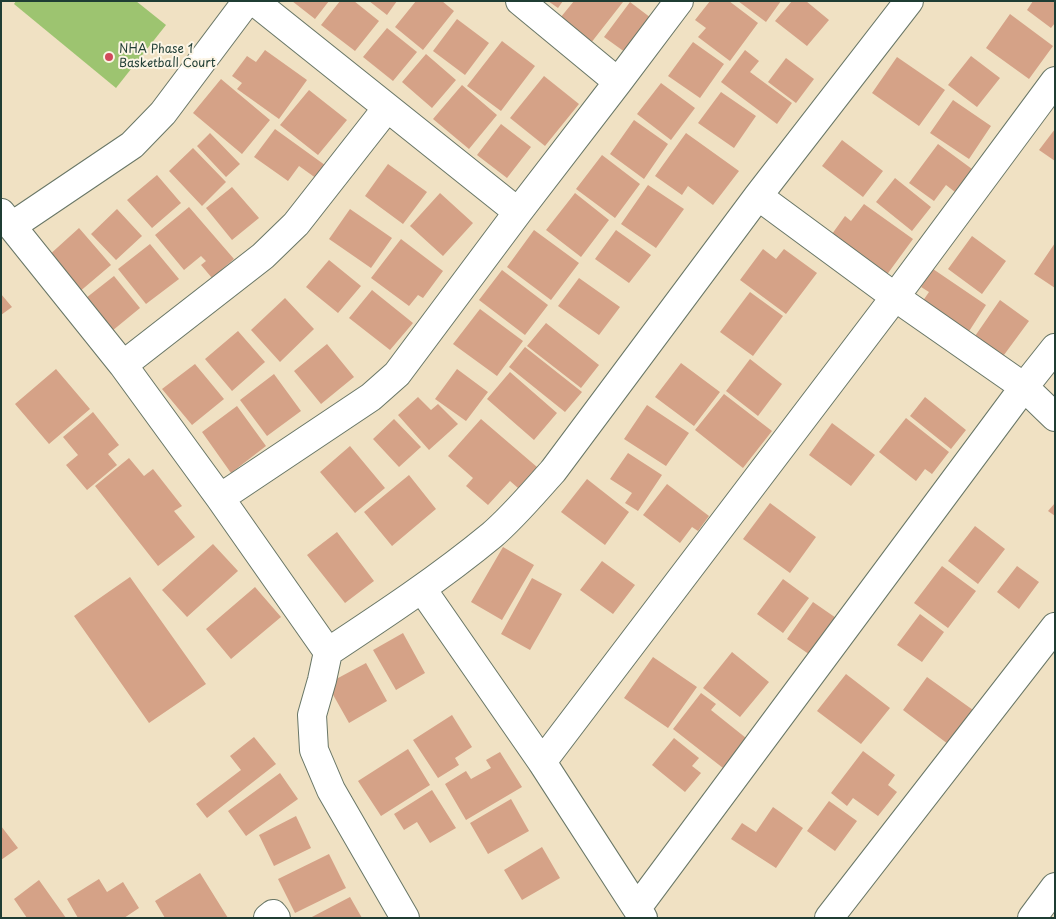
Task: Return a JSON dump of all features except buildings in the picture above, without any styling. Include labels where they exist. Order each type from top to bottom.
[{"type":"street","points":[[247,1],[163,113],[132,145],[7,219],[122,365],[220,498],[328,652]]},
{"type":"street","points":[[254,1],[518,212]]},
{"type":"street","points":[[520,1],[618,82]]},
{"type":"street","points":[[220,498],[371,397],[397,374],[679,1]]},
{"type":"street","points":[[405,918],[331,790],[314,750],[312,715],[328,652],[422,589],[493,534],[524,503],[552,471],[758,196],[909,1]]},
{"type":"street","points":[[542,762],[895,297],[1055,81]]},
{"type":"street","points":[[122,365],[270,250],[296,224],[387,108]]},
{"type":"street","points":[[758,196],[895,297],[1024,387],[1055,417]]},
{"type":"street","points":[[422,589],[542,762],[640,913],[1024,387],[1055,348]]},
{"type":"street","points":[[829,918],[1055,627]]},
{"type":"street","points":[[1032,918],[1055,887]]},
{"type":"street","points":[[268,918],[274,914],[276,918]]},
{"type":"green space","name":"NHA Phase 1 Basketball Court","points":[[16,1],[136,1],[166,25],[116,88],[14,4]]},
{"type":"place","name":"NHA Phase 1 Basketball Court","points":[[109,57]]}]
